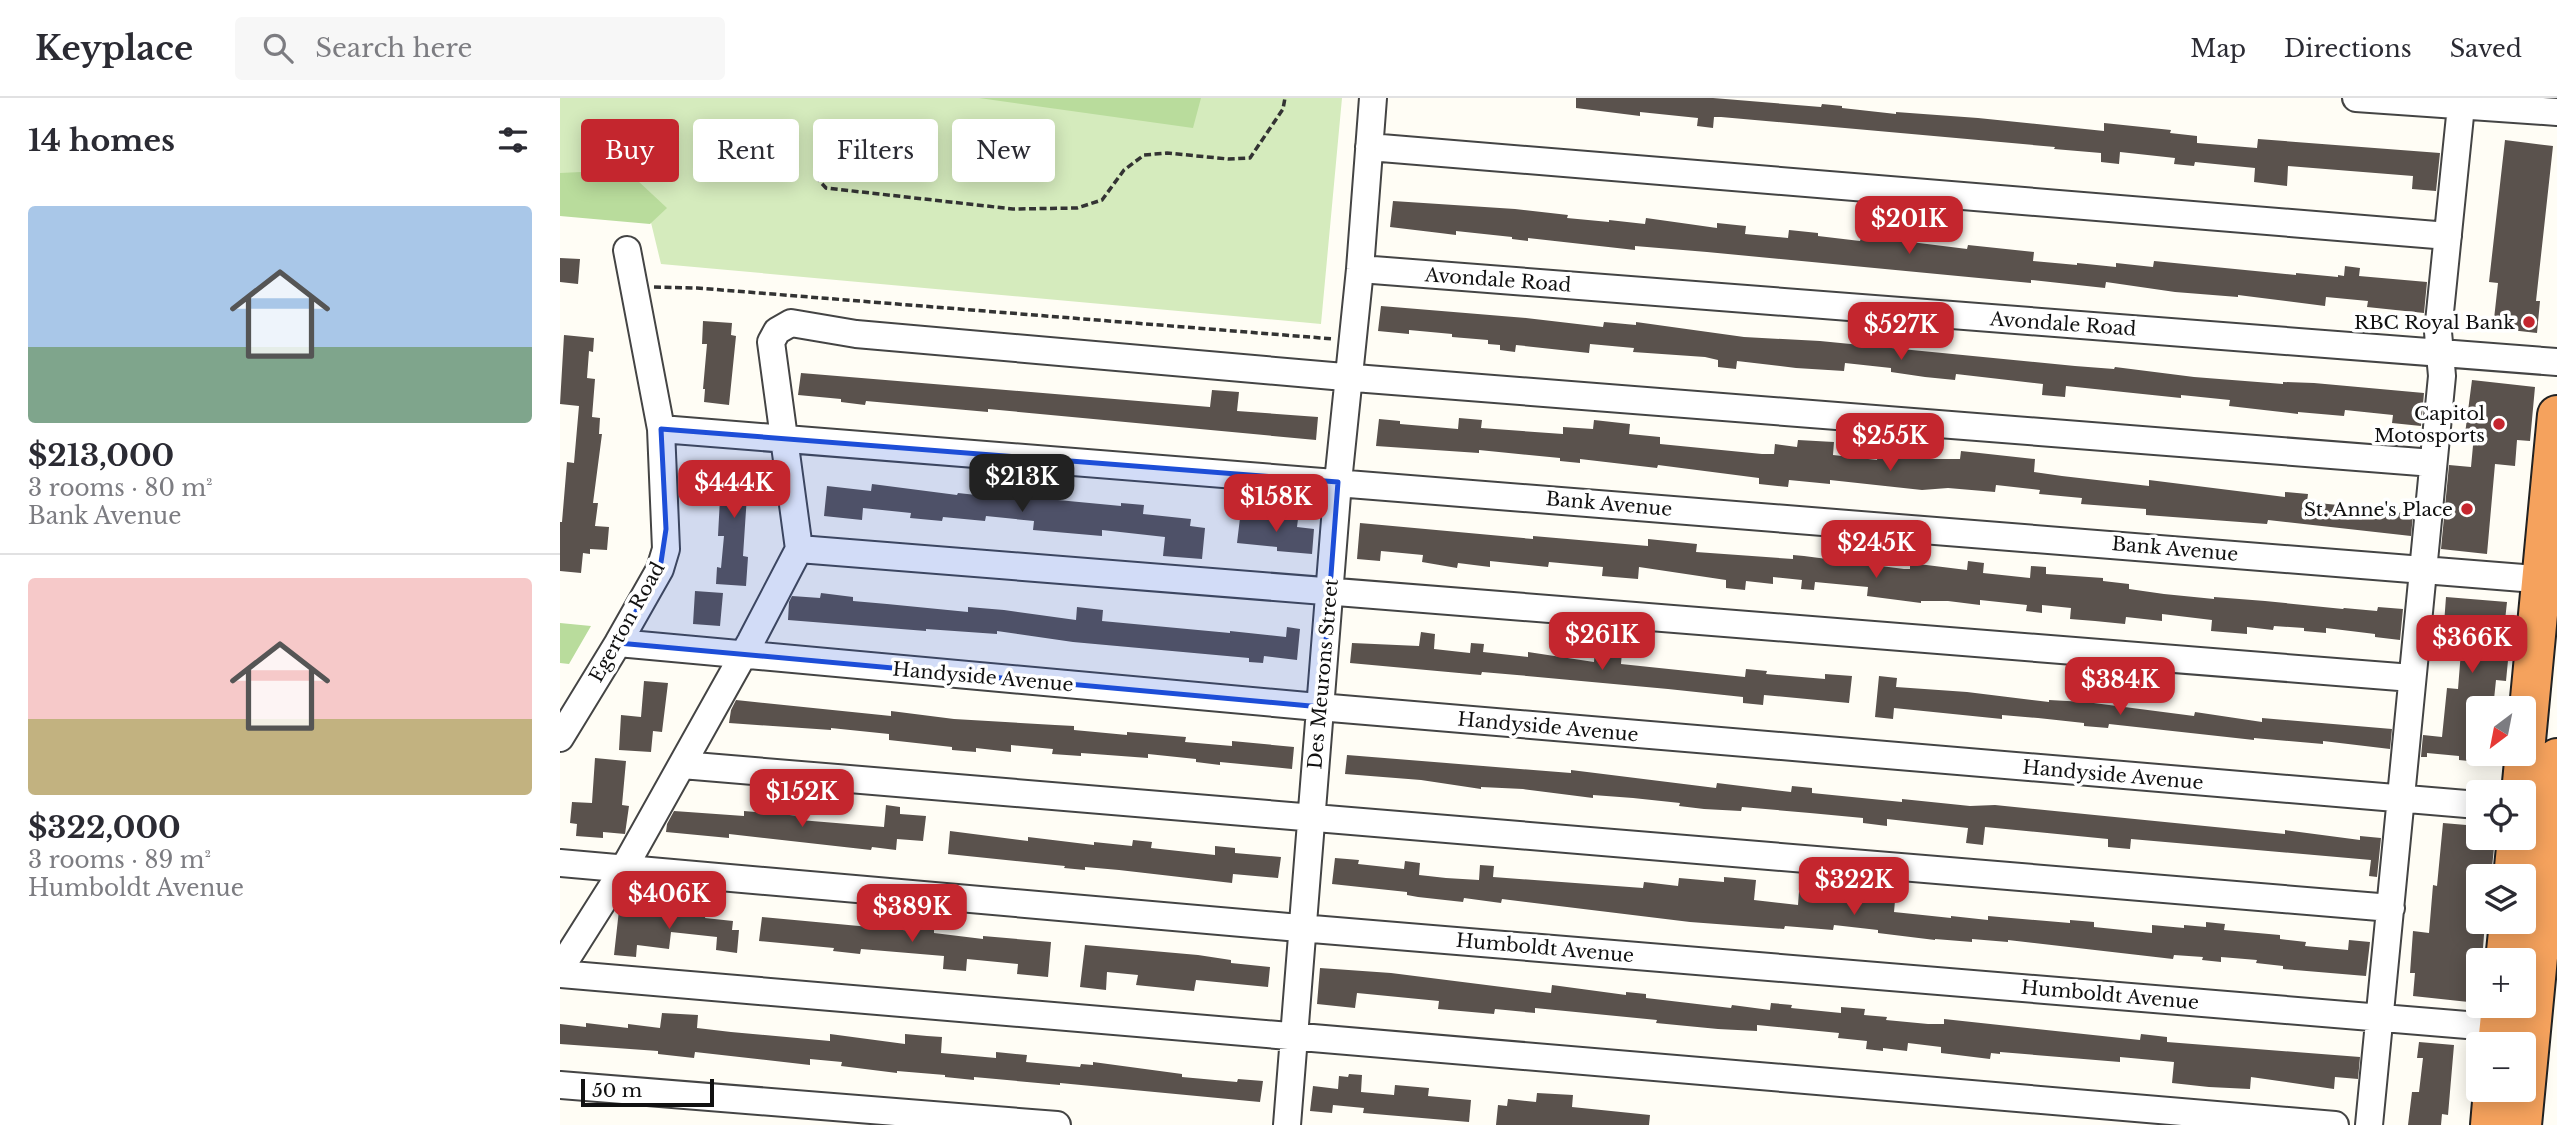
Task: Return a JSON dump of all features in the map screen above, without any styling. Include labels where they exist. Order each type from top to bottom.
[{"type":"highway","points":[[2534,948],[2546,753],[2549,582],[2557,415]]},
{"type":"highway","points":[[2529,780],[2546,753]]},
{"type":"highway","points":[[2507,1027],[2522,1125]]},
{"type":"highway","points":[[2490,1125],[2492,1102]]},
{"type":"street","name":"Des Meurons Street","points":[[1287,1125],[1338,482],[1360,269],[1373,98]]},
{"type":"street","points":[[2356,98],[2557,112]]},
{"type":"street","points":[[2369,1125],[2442,376],[2438,334],[2461,106]]},
{"type":"street","points":[[1369,147],[2448,236]]},
{"type":"street","name":"Egerton Road","points":[[560,738],[660,569],[666,549],[661,429],[627,250]]},
{"type":"street","name":"Avondale Road","points":[[1360,269],[2557,362]]},
{"type":"street","points":[[2335,1125],[560,972],[624,868],[751,641],[799,549],[771,342],[777,331],[791,323],[856,334],[1349,377],[2433,463]]},
{"type":"street","name":"Bank Avenue","points":[[661,429],[2422,569],[2549,582]]},
{"type":"street","points":[[799,549],[2412,678]]},
{"type":"street","name":"Handyside Avenue","points":[[618,643],[1321,707],[2466,804]]},
{"type":"street","points":[[682,765],[2391,908]]},
{"type":"street","name":"Humboldt Avenue","points":[[560,863],[1302,928],[2507,1027]]},
{"type":"street","points":[[560,1085],[1057,1125]]},
{"type":"path","points":[[820,182],[826,188],[1013,209],[1077,208],[1102,200],[1124,170],[1144,155],[1167,153],[1228,159],[1251,158],[1283,109],[1285,98]]},
{"type":"path","points":[[634,287],[697,288],[1352,341]]},
{"type":"highlighted area","points":[[661,429],[1338,482],[1321,707],[618,643],[660,569],[666,529]]},
{"type":"green space","points":[[560,98],[1342,98],[1321,324],[661,264],[647,206],[560,182]]},
{"type":"green space","points":[[979,98],[1201,98],[1193,128]]},
{"type":"green space","points":[[581,172],[581,182],[639,182],[667,208],[650,224],[560,216],[560,173]]},
{"type":"green space","points":[[560,623],[591,626],[569,664],[560,663]]},
{"type":"building","points":[[1576,98],[1713,98],[1821,107],[1822,104],[1896,114],[1978,118],[2104,131],[2104,123],[2171,130],[2170,133],[2197,136],[2197,143],[2257,148],[2258,139],[2440,153],[2436,191],[2412,189],[2413,176],[2288,166],[2287,186],[2254,182],[2255,168],[2195,162],[2194,166],[2174,164],[2175,158],[2120,152],[2119,164],[2101,162],[2101,153],[2054,149],[2055,147],[1721,117],[1714,117],[1713,128],[1697,126],[1698,118],[1640,112],[1640,116],[1576,108]]},
{"type":"building","points":[[2505,140],[2553,146],[2536,301],[2540,301],[2537,333],[2493,328],[2498,283],[2489,282]]},
{"type":"building","points":[[1393,201],[1515,209],[1609,222],[1645,224],[1646,218],[1717,228],[1717,223],[1746,226],[1745,234],[1788,238],[1789,230],[1860,241],[1861,238],[1895,240],[1967,249],[1968,245],[2034,252],[2033,261],[2077,265],[2116,267],[2116,263],[2153,267],[2154,261],[2338,277],[2344,276],[2345,266],[2360,268],[2359,276],[2427,282],[2424,313],[2367,307],[2368,301],[2326,297],[2325,306],[2238,295],[2175,292],[2106,282],[2105,288],[2031,280],[2031,283],[1707,252],[1635,246],[1635,250],[1528,238],[1528,241],[1456,231],[1456,235],[1390,227]]},
{"type":"building","points":[[560,258],[580,259],[578,284],[560,282]]},
{"type":"building","points":[[1381,306],[1603,327],[1604,322],[1636,325],[1636,322],[1744,337],[1820,341],[2075,366],[2115,367],[2194,377],[2283,384],[2314,383],[2424,393],[2421,426],[2392,423],[2393,415],[2345,410],[2344,416],[2298,414],[2229,406],[2230,400],[2181,395],[2181,398],[2066,386],[2065,397],[2042,395],[2043,384],[1956,374],[1955,380],[1925,377],[1891,372],[1891,368],[1845,363],[1844,371],[1737,361],[1736,369],[1718,367],[1718,360],[1705,357],[1633,352],[1634,348],[1590,344],[1589,353],[1516,345],[1515,352],[1500,350],[1500,345],[1488,344],[1488,340],[1452,337],[1452,334],[1409,330],[1409,334],[1378,331]]},
{"type":"building","points":[[703,321],[732,323],[731,335],[736,336],[729,405],[704,402],[707,344],[702,344]]},
{"type":"building","points":[[564,335],[594,338],[593,352],[589,351],[587,378],[595,379],[592,417],[600,418],[599,434],[602,434],[593,503],[598,503],[595,526],[609,527],[607,550],[590,549],[590,554],[583,553],[581,573],[560,571],[560,522],[567,462],[574,463],[579,406],[560,404]]},
{"type":"building","points":[[801,373],[1210,407],[1212,390],[1239,392],[1237,411],[1318,417],[1316,440],[988,409],[988,412],[866,401],[865,405],[841,402],[841,399],[798,395]]},
{"type":"building","points":[[2472,380],[2535,387],[2530,441],[2517,440],[2515,466],[2495,464],[2487,554],[2441,549],[2449,465],[2471,467],[2474,435],[2465,434]]},
{"type":"building","points":[[1459,418],[1482,420],[1481,428],[1563,434],[1563,427],[1593,429],[1594,420],[1630,424],[1629,434],[1660,437],[1660,444],[1762,454],[1774,454],[1775,444],[1797,447],[1798,440],[1834,442],[1833,455],[1877,460],[1878,453],[1911,456],[1911,459],[1960,459],[1961,451],[2035,459],[2034,472],[2149,486],[2149,480],[2285,497],[2285,492],[2308,494],[2307,502],[2413,514],[2411,536],[2268,520],[2267,524],[2146,515],[2146,509],[2081,504],[2082,498],[2039,494],[2040,490],[1996,485],[1995,492],[1948,488],[1922,490],[1830,480],[1830,484],[1789,480],[1788,487],[1759,484],[1759,478],[1658,465],[1657,468],[1580,459],[1580,463],[1560,461],[1560,458],[1479,450],[1479,453],[1376,446],[1379,419],[1400,421],[1400,424],[1458,429]]},
{"type":"building","points":[[717,460],[751,463],[750,481],[760,481],[758,496],[747,495],[743,556],[748,557],[746,586],[716,584],[717,567],[721,568],[724,536],[718,536],[721,479],[716,479]]},
{"type":"building","points":[[872,484],[957,495],[995,497],[996,494],[1121,506],[1121,503],[1144,505],[1143,514],[1191,519],[1190,526],[1205,528],[1202,559],[1163,556],[1165,537],[1102,530],[1102,536],[1033,530],[1034,521],[986,516],[985,521],[943,517],[942,521],[910,518],[911,513],[863,508],[862,520],[824,516],[827,486],[871,491]]},
{"type":"building","points":[[1253,513],[1298,519],[1297,527],[1314,529],[1312,554],[1277,551],[1277,547],[1237,543],[1240,518],[1253,519]]},
{"type":"building","points":[[1360,523],[1533,539],[1533,536],[1648,546],[1648,539],[1697,544],[1696,552],[1793,559],[1793,555],[1904,569],[1910,569],[1910,563],[1967,570],[1968,561],[1984,563],[1983,573],[2030,578],[2031,566],[2046,567],[2046,574],[2103,578],[2103,581],[2129,584],[2129,589],[2164,594],[2343,609],[2403,609],[2400,640],[2326,628],[2326,633],[2274,626],[2273,630],[2247,627],[2247,634],[2211,631],[2212,620],[2162,614],[2162,621],[2126,617],[2125,624],[2070,619],[2071,608],[2042,605],[2042,613],[2026,611],[2027,605],[1980,600],[1980,605],[1948,601],[1921,603],[1867,596],[1868,587],[1815,582],[1814,590],[1801,589],[1802,580],[1773,577],[1773,584],[1746,581],[1745,590],[1726,588],[1726,580],[1639,567],[1638,579],[1602,576],[1603,567],[1549,562],[1548,567],[1490,561],[1490,567],[1458,563],[1457,568],[1422,562],[1423,555],[1381,551],[1380,561],[1357,559]]},
{"type":"building","points":[[695,591],[723,593],[720,626],[693,624]]},
{"type":"building","points":[[821,593],[853,597],[853,601],[968,612],[968,607],[1004,610],[1076,620],[1077,607],[1103,610],[1102,621],[1230,633],[1286,637],[1287,627],[1300,629],[1297,660],[1264,656],[1263,663],[1249,662],[1249,658],[1073,642],[997,631],[997,634],[926,631],[788,620],[792,596],[820,598]]},
{"type":"building","points":[[2446,597],[2507,602],[2503,639],[2510,640],[2506,681],[2496,680],[2494,696],[2466,696],[2466,761],[2459,760],[2459,756],[2427,753],[2427,757],[2421,757],[2423,735],[2442,737],[2447,688],[2458,689],[2463,626],[2444,624]]},
{"type":"building","points":[[1421,632],[1435,634],[1434,649],[1470,653],[1471,643],[1484,644],[1483,652],[1528,657],[1528,652],[1594,662],[1595,650],[1622,652],[1621,664],[1745,677],[1746,669],[1767,671],[1766,674],[1825,679],[1825,674],[1852,676],[1849,703],[1764,695],[1763,705],[1743,703],[1743,697],[1668,689],[1350,663],[1352,643],[1419,646]]},
{"type":"building","points":[[1879,676],[1897,678],[1896,687],[2049,702],[2086,702],[2194,716],[2195,712],[2262,722],[2262,718],[2392,729],[2390,749],[2323,741],[2323,744],[2254,740],[2109,724],[2108,728],[2038,718],[2002,715],[2002,719],[1894,708],[1893,719],[1875,717]]},
{"type":"building","points":[[644,681],[668,683],[662,732],[653,731],[651,752],[619,750],[621,715],[641,717]]},
{"type":"building","points":[[736,700],[891,716],[891,711],[954,719],[1074,726],[1074,730],[1186,737],[1185,742],[1232,746],[1232,741],[1294,747],[1292,769],[1220,762],[1220,765],[1196,762],[1196,759],[1148,754],[1148,758],[1081,753],[1081,756],[1052,754],[1053,749],[1011,745],[1011,752],[976,748],[976,752],[889,740],[889,734],[729,723]]},
{"type":"building","points":[[1347,755],[1571,773],[1571,770],[1716,788],[1717,783],[1791,792],[1792,786],[1812,788],[1812,793],[1902,802],[1902,799],[1970,806],[1995,805],[2285,834],[2285,830],[2360,840],[2360,836],[2381,838],[2377,877],[2369,876],[2371,860],[2131,839],[2130,849],[2108,847],[2108,839],[1985,827],[1983,845],[1966,843],[1968,828],[1887,819],[1887,826],[1863,823],[1863,818],[1742,807],[1741,811],[1704,809],[1679,806],[1680,803],[1633,798],[1593,795],[1593,798],[1523,789],[1481,789],[1421,780],[1345,774]]},
{"type":"building","points":[[595,758],[626,761],[622,805],[629,806],[625,834],[603,832],[603,838],[576,836],[577,824],[570,823],[572,802],[592,803]]},
{"type":"building","points":[[886,805],[900,807],[900,814],[926,816],[923,841],[897,839],[896,850],[872,847],[871,850],[729,834],[729,838],[666,832],[674,811],[744,816],[744,811],[800,816],[800,820],[884,827]]},
{"type":"building","points":[[2443,823],[2466,825],[2466,850],[2494,850],[2492,864],[2466,864],[2466,934],[2484,934],[2483,948],[2466,948],[2466,1002],[2413,996],[2415,973],[2410,973],[2413,931],[2429,933],[2433,885],[2437,886]]},
{"type":"building","points":[[950,831],[1028,841],[1028,837],[1094,845],[1094,842],[1132,846],[1133,840],[1152,842],[1151,848],[1215,855],[1215,846],[1235,848],[1235,853],[1281,857],[1278,878],[1233,874],[1232,883],[1119,870],[1064,868],[1065,866],[948,854]]},
{"type":"building","points":[[1335,858],[1359,860],[1358,864],[1404,869],[1405,861],[1420,863],[1419,875],[1479,880],[1480,865],[1494,866],[1493,877],[1643,888],[1644,882],[1678,886],[1679,878],[1724,882],[1724,877],[1756,880],[1754,900],[1798,905],[1799,892],[1819,894],[1820,887],[1837,889],[1836,899],[1875,903],[1876,899],[1895,901],[1894,912],[1951,918],[1988,920],[1988,916],[2070,923],[2070,920],[2094,922],[2094,927],[2152,933],[2152,925],[2206,927],[2206,922],[2225,924],[2224,930],[2280,935],[2280,939],[2306,942],[2305,946],[2348,950],[2349,940],[2370,942],[2366,976],[2283,969],[2283,966],[2256,963],[2257,960],[2221,957],[2221,962],[2202,960],[2203,957],[2174,955],[2173,959],[2008,940],[1935,940],[1834,925],[1833,930],[1785,926],[1784,929],[1690,922],[1502,899],[1501,903],[1464,898],[1463,902],[1418,897],[1407,895],[1407,892],[1332,884]]},
{"type":"building","points":[[619,910],[706,914],[705,918],[733,921],[732,930],[739,930],[737,953],[716,950],[717,937],[671,932],[669,949],[637,945],[636,957],[614,955]]},
{"type":"building","points":[[762,917],[913,931],[914,928],[983,939],[983,936],[1051,942],[1048,977],[1017,974],[1018,964],[967,959],[966,971],[943,969],[944,956],[861,949],[860,954],[833,951],[834,948],[759,941]]},
{"type":"building","points":[[1085,945],[1198,955],[1231,960],[1231,963],[1270,967],[1268,987],[1196,980],[1194,991],[1136,985],[1138,975],[1107,972],[1106,990],[1080,987]]},
{"type":"building","points":[[1320,968],[1391,973],[1551,993],[1552,985],[1626,995],[1626,992],[1646,994],[1646,998],[1731,1008],[1732,1005],[1770,1010],[1771,1003],[1792,1005],[1791,1008],[1841,1013],[1841,1007],[1865,1009],[1864,1015],[1887,1017],[1886,1020],[1944,1024],[1944,1019],[2140,1040],[2141,1034],[2167,1037],[2167,1042],[2360,1057],[2358,1079],[2335,1077],[2334,1089],[2251,1077],[2250,1089],[2209,1087],[2172,1083],[2174,1062],[2120,1057],[2120,1062],[2000,1052],[1991,1053],[1990,1059],[1941,1053],[1941,1047],[1908,1043],[1907,1051],[1883,1048],[1883,1051],[1866,1049],[1867,1041],[1838,1038],[1839,1033],[1757,1025],[1757,1031],[1718,1029],[1535,1008],[1535,1013],[1495,1009],[1494,1014],[1438,1009],[1439,1001],[1357,993],[1355,1008],[1317,1004]]},
{"type":"building","points":[[662,1013],[698,1015],[697,1028],[731,1032],[830,1041],[830,1034],[905,1044],[905,1034],[942,1037],[941,1053],[996,1058],[996,1052],[1027,1055],[1026,1062],[1080,1067],[1081,1064],[1093,1065],[1093,1062],[1182,1074],[1182,1077],[1237,1082],[1238,1079],[1263,1081],[1260,1102],[1060,1083],[974,1077],[974,1080],[945,1075],[897,1073],[841,1066],[842,1062],[810,1059],[810,1065],[695,1052],[694,1058],[658,1054],[658,1051],[560,1044],[560,1024],[586,1027],[586,1023],[628,1028],[628,1024],[660,1028]]},
{"type":"building","points":[[2419,1042],[2454,1045],[2448,1115],[2442,1114],[2441,1125],[2408,1125],[2412,1092],[2419,1092],[2423,1058],[2417,1058]]},
{"type":"building","points":[[1349,1074],[1362,1075],[1361,1092],[1394,1095],[1395,1085],[1429,1088],[1428,1096],[1471,1100],[1469,1122],[1363,1113],[1364,1108],[1333,1105],[1332,1113],[1310,1111],[1313,1086],[1338,1089],[1339,1076],[1348,1077]]},
{"type":"building","points":[[1537,1093],[1573,1095],[1572,1107],[1650,1115],[1649,1125],[1496,1125],[1498,1105],[1507,1106],[1508,1099],[1536,1102]]},
{"type":"place","name":"RBC Royal Bank","points":[[2529,322]]},
{"type":"place","name":"Capitol Motosports","points":[[2499,424]]},
{"type":"place","name":"St. Anne's Place","points":[[2467,509]]}]
